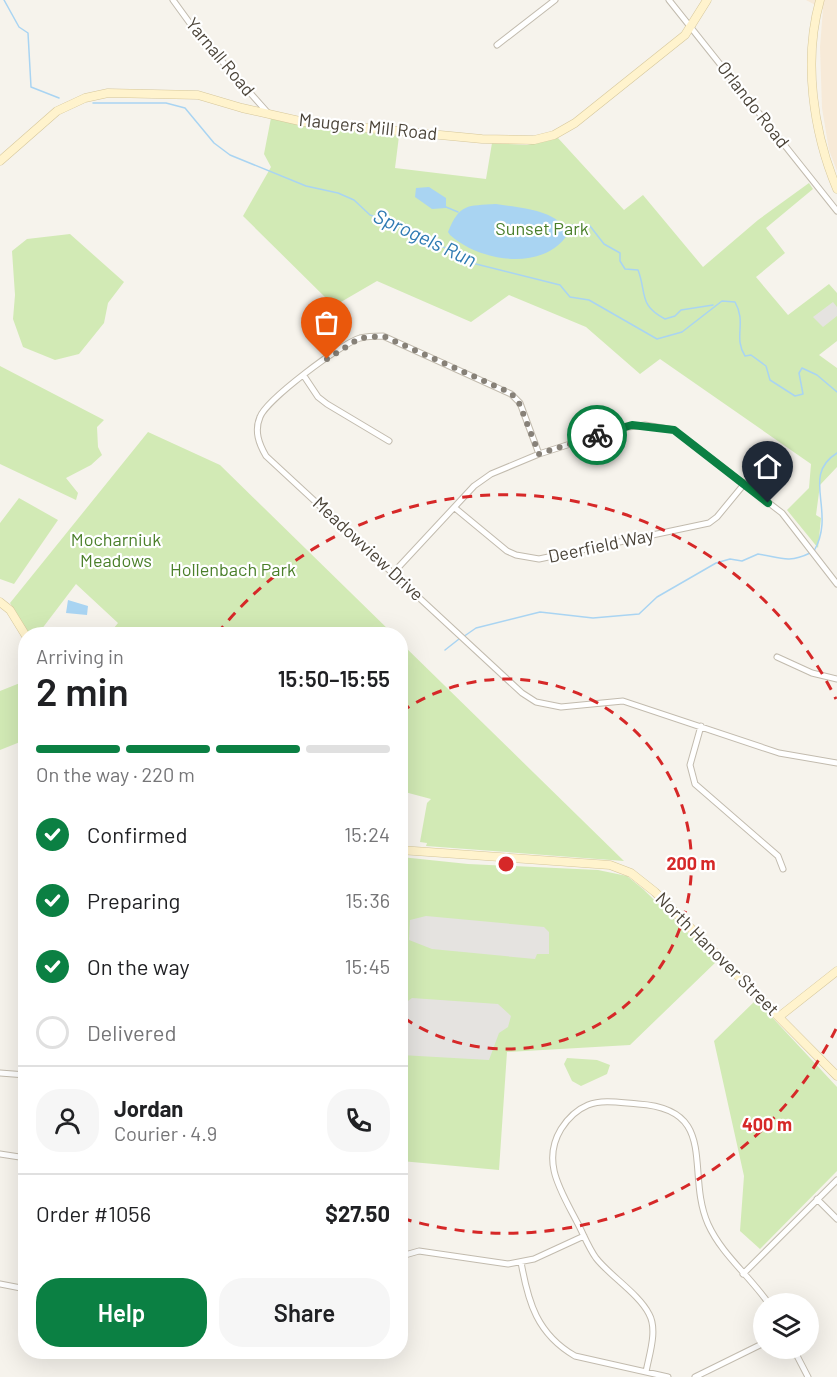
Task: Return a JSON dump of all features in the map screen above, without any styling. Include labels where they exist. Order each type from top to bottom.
[{"type":"street","name":"Yarnall Road","points":[[173,0],[197,33],[268,113]]},
{"type":"street","points":[[497,45],[555,0]]},
{"type":"street","name":"Orlando Road","points":[[669,0],[837,211]]},
{"type":"street","name":"Maugers Mill Road","points":[[0,161],[57,111],[86,98],[108,93],[198,95],[268,113],[343,126],[483,139],[534,140],[554,135],[575,123],[692,28],[707,0]]},
{"type":"street","points":[[820,0],[813,49],[815,106],[823,149],[837,189]]},
{"type":"street","name":"Meadowview Drive","points":[[539,454],[519,403],[511,393],[383,336],[368,336],[352,341],[277,395],[261,414],[257,432],[261,448],[266,456],[394,572],[522,693],[536,702],[561,706],[623,701],[779,753],[837,763]]},
{"type":"street","points":[[304,376],[318,397],[327,404],[389,441]]},
{"type":"street","points":[[394,572],[474,486],[491,474],[539,454],[620,428],[645,425],[674,430],[782,513],[837,584]]},
{"type":"street","name":"Deerfield Way","points":[[455,508],[507,551],[539,559],[709,523],[717,517],[745,483]]},
{"type":"street","points":[[0,602],[9,610],[20,627]]},
{"type":"street","points":[[777,657],[812,673],[837,680]]},
{"type":"street","points":[[701,726],[690,765],[695,784],[778,856],[783,869]]},
{"type":"street","name":"North Hanover Street","points":[[408,851],[594,863],[631,873],[655,892],[837,1076]]},
{"type":"street","points":[[780,1016],[837,971]]},
{"type":"street","points":[[0,1072],[18,1074]]},
{"type":"street","points":[[646,1372],[652,1334],[649,1314],[602,1265],[584,1236],[557,1183],[552,1168],[553,1149],[560,1130],[577,1111],[595,1103],[655,1105],[671,1110],[683,1119],[693,1135],[704,1214],[718,1241],[759,1293]]},
{"type":"street","points":[[0,1154],[18,1157]]},
{"type":"street","points":[[743,1274],[837,1180]]},
{"type":"street","points":[[817,1199],[837,1219]]},
{"type":"street","points":[[408,1254],[419,1251],[497,1263],[521,1262],[534,1259],[584,1236]]},
{"type":"street","points":[[521,1262],[532,1310],[553,1340],[575,1356],[668,1377]]},
{"type":"street","points":[[0,1284],[18,1287]]},
{"type":"street","points":[[695,1377],[753,1348]]},
{"type":"street","points":[[799,1359],[808,1377]]},
{"type":"shaded area","points":[[806,0],[837,0],[837,171],[829,150],[822,108],[820,47],[823,9]]},
{"type":"shaded area","points":[[833,302],[837,307],[837,316],[823,327],[813,317]]},
{"type":"shaded area","points":[[426,916],[544,927],[549,932],[549,954],[537,954],[535,959],[432,949],[409,940],[410,920]]},
{"type":"shaded area","points":[[412,998],[498,1004],[511,1016],[508,1027],[499,1033],[489,1060],[408,1055],[408,1001]]},
{"type":"green space","name":"Sunset Park","points":[[271,118],[306,126],[399,136],[395,168],[486,179],[492,143],[527,145],[558,138],[624,210],[643,195],[703,267],[758,220],[809,183],[813,189],[766,228],[785,253],[756,277],[788,315],[829,284],[837,293],[837,341],[819,355],[837,368],[837,467],[820,485],[816,515],[821,518],[818,548],[787,510],[809,488],[811,464],[660,359],[640,374],[586,327],[509,295],[471,322],[377,281],[334,306],[243,216],[271,167],[264,154]]},
{"type":"green space","points":[[70,234],[124,282],[108,303],[104,323],[79,354],[55,360],[23,347],[13,319],[15,295],[12,251],[27,239]]},
{"type":"green space","points":[[0,366],[104,420],[97,427],[98,447],[102,455],[91,465],[66,478],[78,493],[76,500],[0,464]]},
{"type":"green space","points":[[148,432],[220,465],[386,627],[115,627],[118,623],[76,584],[43,627],[25,627],[10,603]]},
{"type":"green space","points":[[19,498],[58,520],[14,584],[0,579],[0,523]]},
{"type":"green space","points":[[408,650],[624,861],[426,846],[427,843],[420,842],[427,803],[431,799],[408,793]]},
{"type":"green space","points":[[18,684],[18,743],[0,750],[0,691]]},
{"type":"green space","points":[[408,858],[468,864],[598,870],[627,876],[717,961],[630,1045],[507,1052],[499,1170],[408,1162]]},
{"type":"green space","points":[[756,1000],[837,1087],[837,1171],[760,1249],[740,1231],[744,1176],[714,1041]]},
{"type":"green space","points":[[567,1058],[597,1060],[610,1065],[607,1074],[581,1086],[572,1081],[564,1064]]},
{"type":"water","points":[[429,187],[446,198],[446,208],[432,209],[415,197],[416,188]]},
{"type":"water","points":[[496,204],[537,211],[547,215],[556,219],[568,234],[557,246],[543,254],[511,259],[478,252],[448,232],[456,216],[466,208]]},
{"type":"water","points":[[68,600],[88,606],[87,615],[66,613]]},
{"type":"waterway","name":"Sprogels Run","points":[[4,0],[19,27],[28,33],[31,87],[59,98]]},
{"type":"waterway","name":"Sprogels Run","points":[[93,103],[166,103],[185,108],[214,143],[230,155],[306,186],[338,193],[354,200],[370,215],[403,226],[412,234],[463,255],[472,263],[560,285],[570,297],[589,300],[657,339],[682,332],[722,301],[735,302],[740,317],[740,342],[745,356],[751,355],[766,366],[770,380],[795,396],[803,394],[799,373],[802,368],[817,375],[837,392]]},
{"type":"waterway","points":[[446,207],[458,212]]},
{"type":"waterway","points":[[563,225],[590,226],[604,244],[620,253],[620,261],[625,269],[638,270],[645,298],[651,309],[665,319],[675,316],[681,310],[713,305]]},
{"type":"waterway","points":[[814,551],[822,522],[821,472],[826,462],[837,453]]},
{"type":"waterway","points":[[463,637],[476,628],[540,612],[593,618],[639,614],[657,597],[716,563],[730,559],[742,561],[758,554],[789,559],[810,553]]},
{"type":"waterway","points":[[445,650],[459,639]]},
{"type":"way so far","points":[[327,359],[352,341],[368,336],[383,336],[511,393],[519,403],[539,454],[597,435]]},
{"type":"route","points":[[597,435],[632,425],[674,430],[768,503]]},
{"type":"park label","name":"Mocharniuk Meadows","points":[[116,550]]},
{"type":"park label","name":"Hollenbach Park","points":[[233,570]]}]
